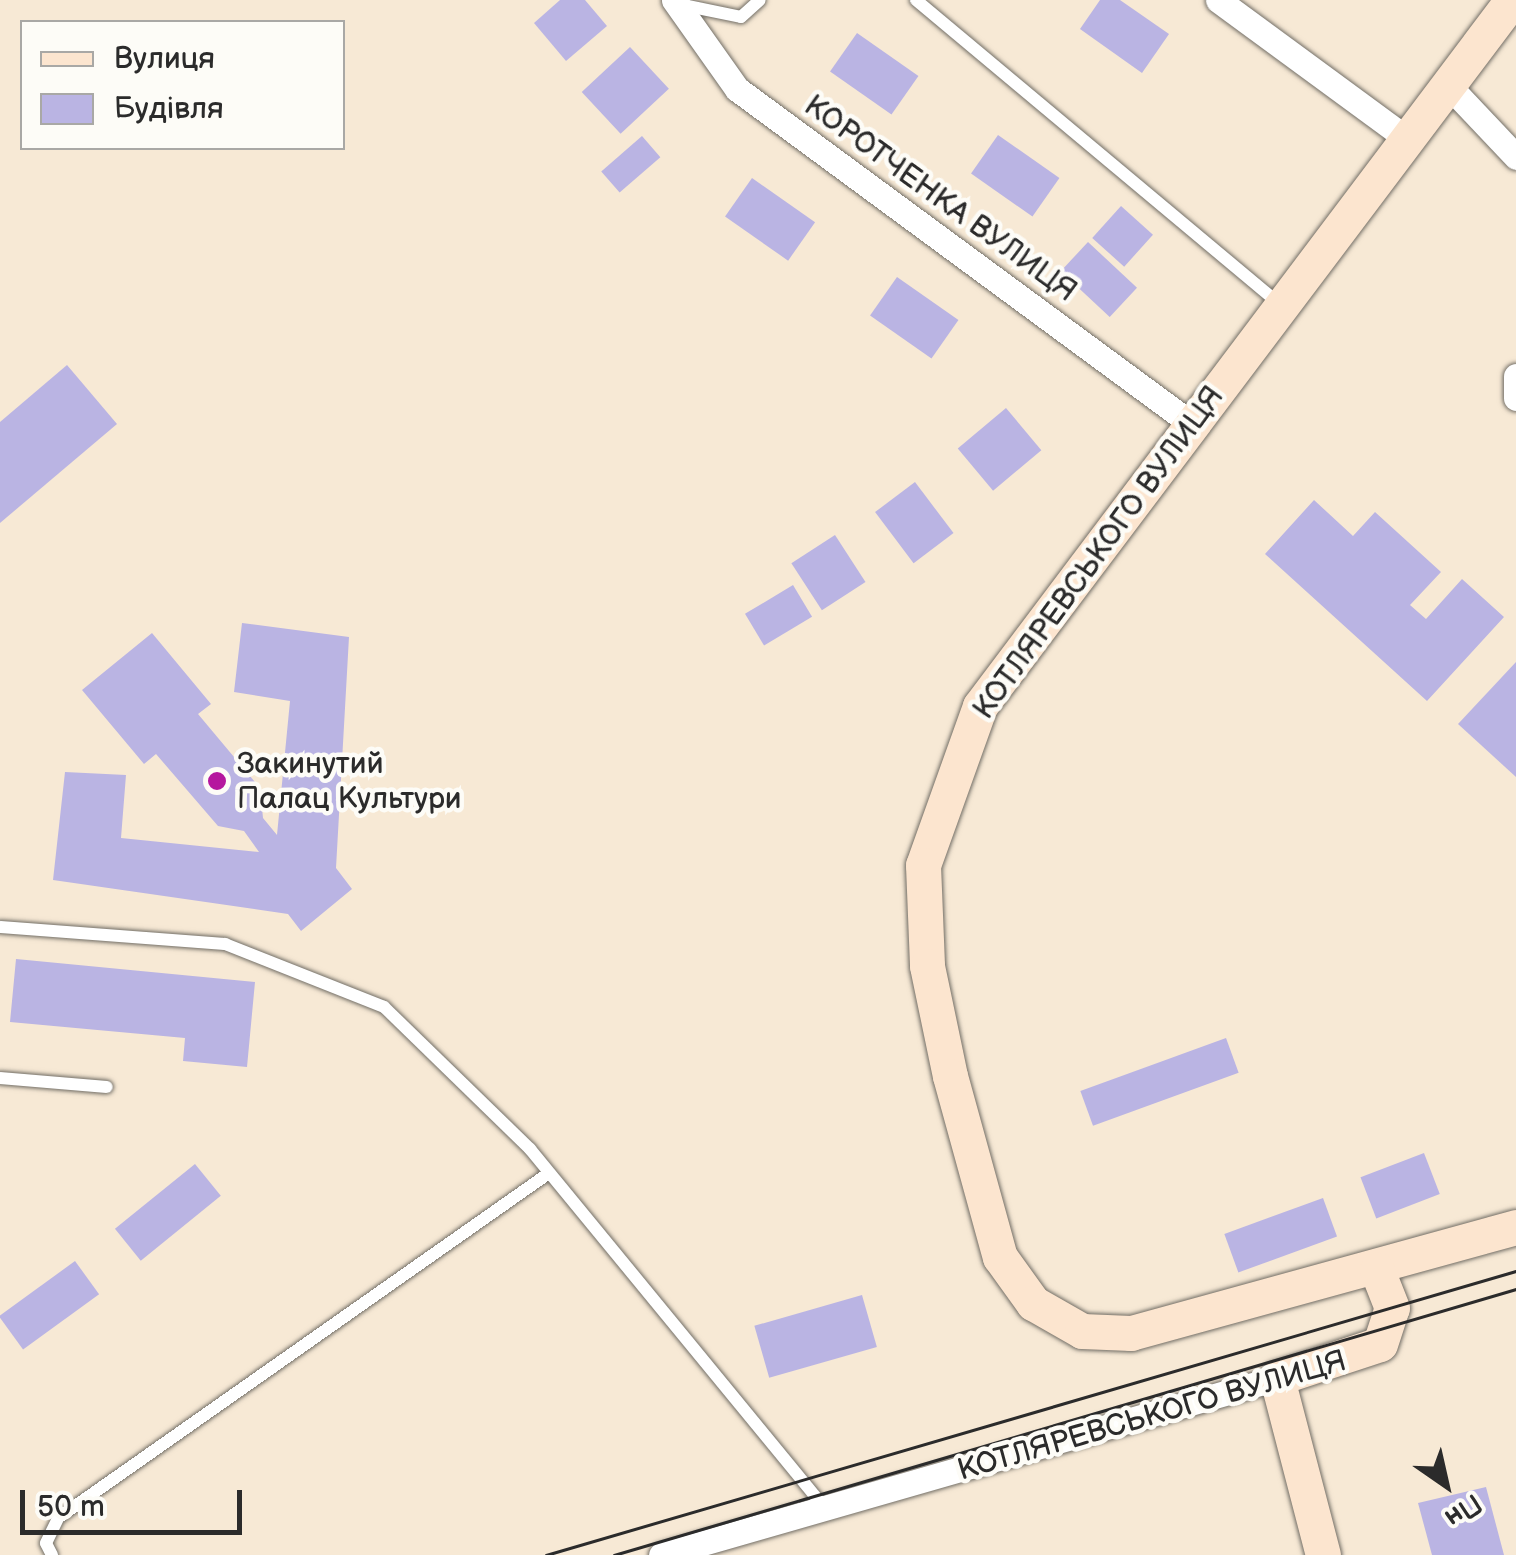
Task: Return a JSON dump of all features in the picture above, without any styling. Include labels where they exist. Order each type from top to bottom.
[{"type":"street","points":[[1218,0],[1407,139]]},
{"type":"street","name":"КОТЛЯРЕВСЬКОГО ВУЛИЦЯ","points":[[661,1555],[1277,1378],[1380,1344],[1392,1308],[1377,1270],[1132,1334],[1082,1331],[1033,1303],[1000,1257],[946,1058],[927,966],[923,865],[944,791],[980,706],[1512,0]]},
{"type":"street","name":"КОРОТЧЕНКА ВУЛИЦЯ","points":[[675,2],[738,90],[1193,425]]},
{"type":"street","points":[[1448,85],[1516,157]]},
{"type":"street","points":[[1516,376],[1516,398]]},
{"type":"street","points":[[1377,1270],[1516,1227]]},
{"type":"street","points":[[1277,1378],[1322,1555]]},
{"type":"lane","points":[[675,2],[741,17],[760,0]]},
{"type":"lane","points":[[916,0],[1282,305]]},
{"type":"lane","points":[[0,927],[225,944],[384,1007],[550,1172],[826,1508]]},
{"type":"lane","points":[[0,1078],[108,1087]]},
{"type":"lane","points":[[49,1549],[58,1518],[550,1172]]},
{"type":"building","points":[[560,0],[585,0],[607,26],[566,61],[534,23]]},
{"type":"building","points":[[1100,0],[1120,0],[1169,34],[1142,73],[1080,29]]},
{"type":"building","points":[[857,33],[918,76],[891,115],[830,72]]},
{"type":"building","points":[[630,47],[669,89],[621,134],[582,92]]},
{"type":"building","points":[[998,135],[1059,178],[1032,217],[971,174]]},
{"type":"building","points":[[642,136],[660,157],[620,193],[601,171]]},
{"type":"building","points":[[752,178],[815,222],[788,261],[725,217]]},
{"type":"building","points":[[1121,206],[1153,235],[1124,267],[1092,238]]},
{"type":"building","points":[[1088,242],[1137,288],[1110,317],[1061,271]]},
{"type":"building","points":[[897,277],[958,320],[931,359],[870,316]]},
{"type":"building","points":[[67,365],[117,424],[0,523],[0,422]]},
{"type":"building","points":[[1006,408],[1041,450],[993,491],[958,448]]},
{"type":"building","points":[[915,482],[954,533],[914,563],[875,512]]},
{"type":"building","points":[[1314,500],[1353,536],[1375,512],[1441,572],[1410,605],[1426,619],[1462,579],[1504,617],[1427,701],[1265,554]]},
{"type":"building","points":[[835,535],[865,582],[822,610],[791,563]]},
{"type":"building","points":[[793,585],[812,617],[764,646],[745,614]]},
{"type":"building","name":"Закинутий Палац Культури","points":[[242,623],[349,637],[336,868],[352,889],[301,931],[288,914],[53,880],[65,772],[126,775],[121,838],[259,852],[244,831],[218,826],[156,754],[144,764],[82,690],[152,633],[211,704],[198,714],[260,788],[263,818],[277,835],[290,701],[234,692]]},
{"type":"building","points":[[1516,662],[1516,777],[1458,724]]},
{"type":"building","points":[[16,959],[255,982],[247,1067],[183,1061],[185,1038],[10,1022]]},
{"type":"building","points":[[1226,1038],[1239,1073],[1093,1126],[1080,1091]]},
{"type":"building","points":[[1424,1153],[1440,1194],[1376,1218],[1361,1177]]},
{"type":"building","points":[[195,1164],[221,1196],[141,1261],[115,1229]]},
{"type":"building","points":[[1323,1198],[1337,1237],[1238,1272],[1224,1234]]},
{"type":"building","points":[[75,1261],[99,1294],[23,1349],[0,1315]]},
{"type":"building","points":[[862,1295],[877,1347],[769,1378],[754,1326]]},
{"type":"building","points":[[1486,1487],[1504,1555],[1432,1555],[1418,1503]]},
{"type":"tram line","points":[[546,1555],[1516,1271]]},
{"type":"tram line","points":[[614,1555],[1516,1289]]},
{"type":"place","name":"Закинутий Палац Культури","points":[[217,781]]}]
